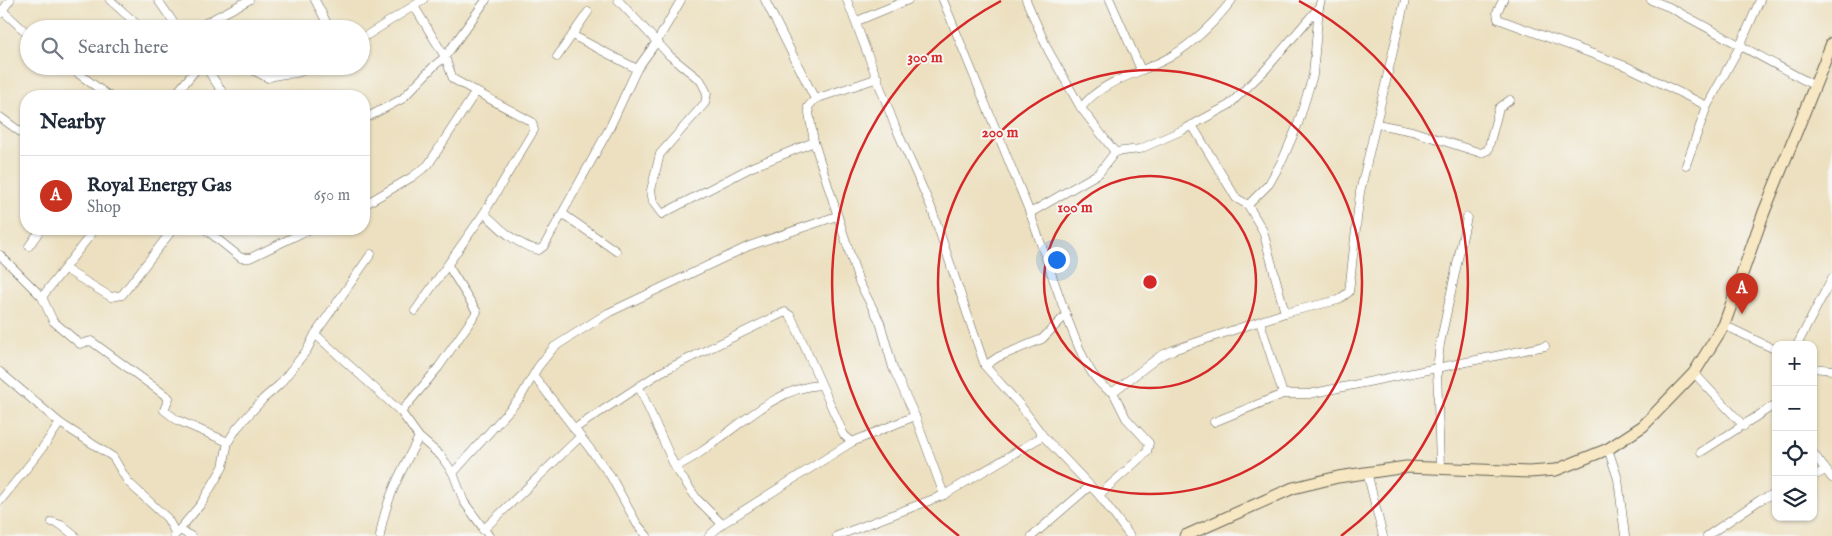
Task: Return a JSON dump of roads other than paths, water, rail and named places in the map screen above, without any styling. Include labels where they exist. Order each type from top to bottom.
[{"type":"main road","points":[[1185,536],[1292,488],[1367,472],[1406,467],[1521,472],[1556,470],[1608,450],[1643,426],[1694,373],[1724,325],[1764,212],[1832,42]]},
{"type":"street","points":[[10,0],[2,12],[20,27]]},
{"type":"street","points":[[110,0],[132,20]]},
{"type":"street","points":[[158,0],[172,20]]},
{"type":"street","points":[[211,20],[249,0]]},
{"type":"street","points":[[315,0],[325,20]]},
{"type":"street","points":[[370,33],[423,0]]},
{"type":"street","points":[[370,116],[402,99],[435,65],[445,58],[486,0]]},
{"type":"street","points":[[618,0],[658,40],[670,56],[701,81],[707,92],[705,103],[660,154],[651,190],[653,202],[662,214],[752,167],[814,142]]},
{"type":"street","points":[[484,213],[511,238],[526,247],[539,250],[544,246],[563,214],[637,69],[658,40],[682,0]]},
{"type":"street","points":[[765,0],[815,99]]},
{"type":"street","points":[[847,0],[857,21],[894,126],[931,207],[985,366],[1020,405],[1043,436],[1099,495],[1130,536]]},
{"type":"street","points":[[857,21],[908,0]]},
{"type":"street","points":[[943,0],[1030,213],[1066,316],[1091,370],[1104,390],[1113,392],[1160,356],[1285,313],[1338,300],[1349,292],[1360,192],[1405,0]]},
{"type":"street","points":[[1026,0],[1048,50],[1081,108],[1115,152]]},
{"type":"street","points":[[1110,0],[1141,70]]},
{"type":"street","points":[[1081,108],[1101,88],[1170,57],[1216,21],[1232,0]]},
{"type":"street","points":[[1503,0],[1497,12],[1498,19],[1628,68],[1707,106]]},
{"type":"street","points":[[1651,0],[1671,4],[1740,46],[1815,86]]},
{"type":"street","points":[[1686,165],[1707,106],[1740,46],[1760,0]]},
{"type":"street","points":[[1030,213],[1099,173],[1115,152],[1140,150],[1229,105],[1266,69],[1320,4]]},
{"type":"street","points":[[1248,205],[1269,184],[1283,159],[1298,124],[1313,75],[1320,4]]},
{"type":"street","points":[[414,6],[445,58],[453,79],[475,93],[493,100],[526,118],[532,122],[534,130],[484,213],[415,311]]},
{"type":"street","points":[[557,57],[574,36],[588,12]]},
{"type":"street","points":[[574,36],[637,69]]},
{"type":"street","points":[[80,75],[101,90]]},
{"type":"street","points":[[179,90],[192,75]]},
{"type":"street","points":[[211,75],[221,90]]},
{"type":"street","points":[[262,75],[268,78],[276,75]]},
{"type":"street","points":[[878,78],[815,99],[808,107],[814,142],[858,282],[880,322],[893,368],[915,416],[944,495]]},
{"type":"street","points":[[370,201],[412,177],[428,165],[475,93]]},
{"type":"street","points":[[1377,124],[1412,131],[1480,153],[1488,150],[1499,108],[1510,100]]},
{"type":"street","points":[[0,116],[20,131]]},
{"type":"street","points":[[1192,125],[1236,198],[1248,205],[1263,231],[1285,313]]},
{"type":"street","points":[[563,214],[616,251]]},
{"type":"street","points":[[453,473],[520,398],[538,367],[554,347],[608,313],[749,246],[836,216]]},
{"type":"street","points":[[1440,467],[1437,369],[1441,333],[1467,217]]},
{"type":"street","points":[[29,246],[37,235]]},
{"type":"street","points":[[42,297],[90,235]]},
{"type":"street","points":[[65,269],[111,297],[122,295],[168,235]]},
{"type":"street","points":[[213,235],[241,258],[250,258],[298,235]]},
{"type":"street","points":[[177,534],[202,504],[223,467],[228,442],[263,399],[279,385],[309,346],[315,334],[371,254]]},
{"type":"street","points":[[0,255],[42,297],[53,321],[80,344],[90,341],[169,398],[164,410],[177,420],[228,442]]},
{"type":"street","points":[[401,412],[438,368],[478,312],[448,266]]},
{"type":"street","points":[[1799,341],[1832,278]]},
{"type":"street","points":[[574,429],[661,372],[785,312],[791,316],[844,435],[852,442]]},
{"type":"street","points":[[985,366],[998,357],[1042,340],[1066,316]]},
{"type":"street","points":[[1260,322],[1283,394]]},
{"type":"street","points":[[1724,325],[1772,348]]},
{"type":"street","points":[[315,334],[401,412],[419,438],[441,456],[453,473],[464,502],[489,536]]},
{"type":"street","points":[[1214,422],[1283,394],[1309,394],[1545,346]]},
{"type":"street","points":[[1817,369],[1832,370]]},
{"type":"street","points":[[0,372],[60,422],[113,457],[128,482],[167,518],[177,534],[191,536]]},
{"type":"street","points":[[1694,373],[1744,426]]},
{"type":"street","points":[[534,376],[610,476],[637,524],[647,536]]},
{"type":"street","points":[[675,467],[694,458],[749,416],[804,386],[821,385]]},
{"type":"street","points":[[639,387],[675,467],[697,499],[722,524]]},
{"type":"street","points":[[1099,495],[1148,452],[1149,443],[1126,418],[1113,392]]},
{"type":"street","points":[[1701,452],[1772,407]]},
{"type":"street","points":[[709,536],[722,524],[852,442],[915,416]]},
{"type":"street","points":[[0,500],[38,454],[60,422]]},
{"type":"street","points":[[837,536],[944,495],[1043,436]]},
{"type":"street","points":[[483,530],[580,437]]},
{"type":"street","points":[[380,536],[383,513],[393,488],[419,438]]},
{"type":"street","points":[[1608,450],[1618,479],[1625,536]]},
{"type":"street","points":[[1817,458],[1832,478]]},
{"type":"street","points":[[1817,474],[1826,470]]},
{"type":"street","points":[[1367,472],[1383,536]]},
{"type":"street","points":[[1032,536],[1090,486]]},
{"type":"street","points":[[1707,536],[1760,500],[1772,495]]},
{"type":"street","points":[[52,522],[61,525],[75,536]]},
{"type":"place","name":"Royal Energy Gas","points":[[1742,314]]}]
